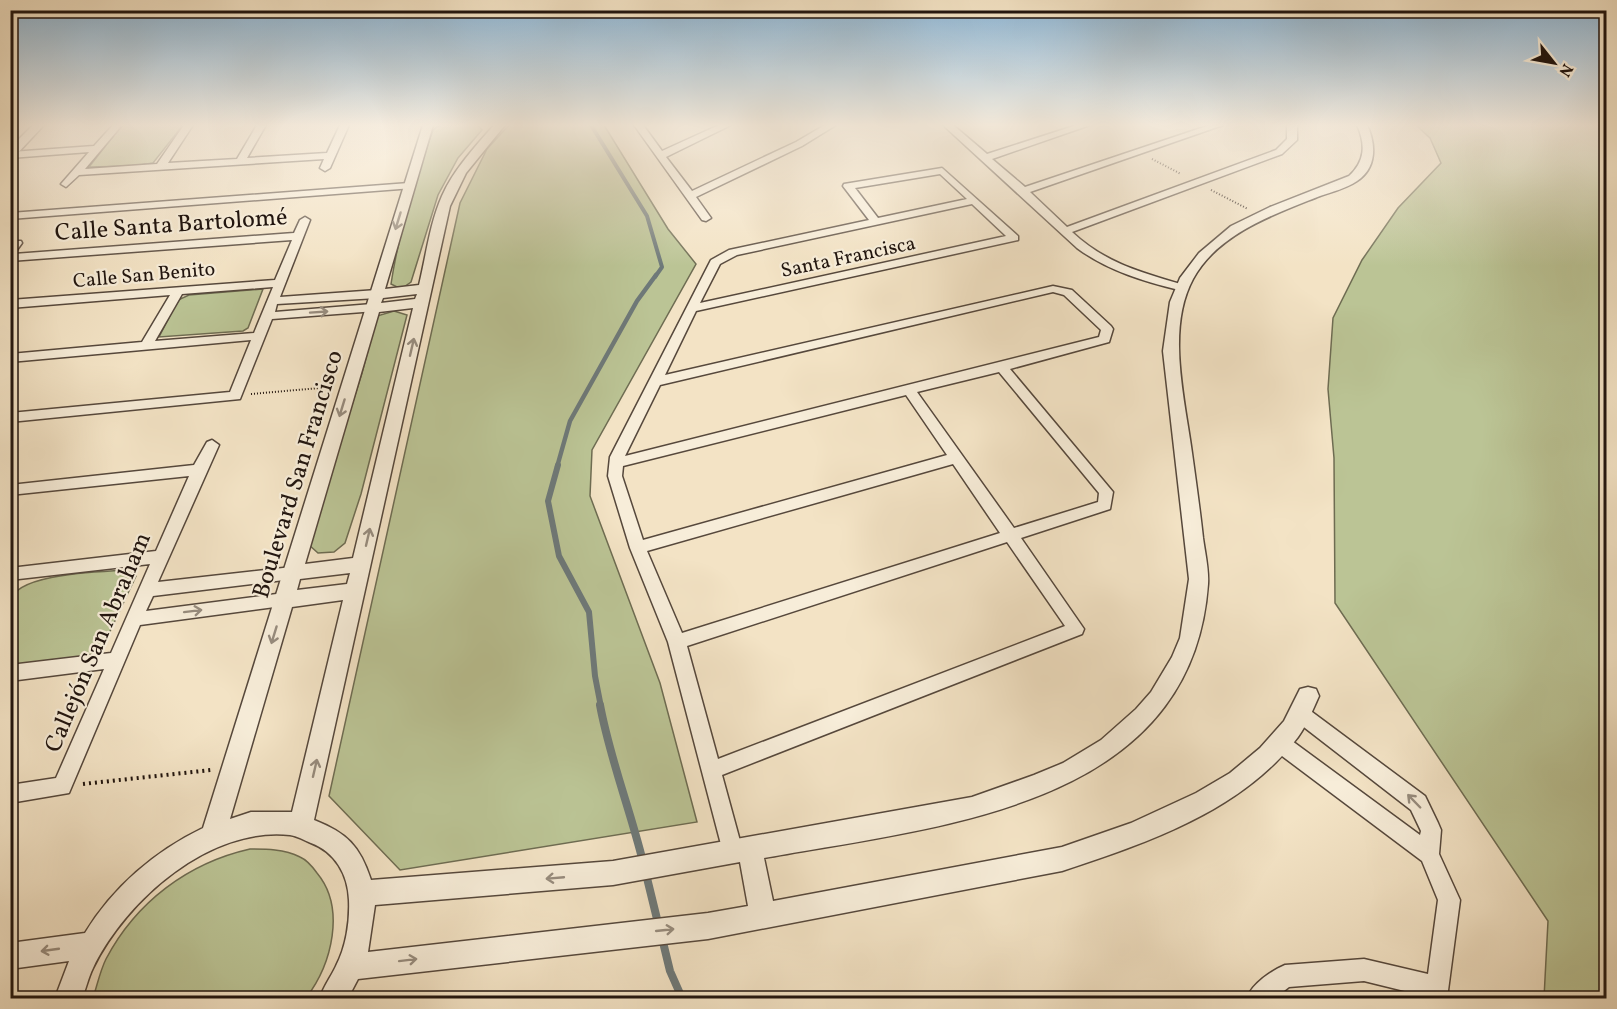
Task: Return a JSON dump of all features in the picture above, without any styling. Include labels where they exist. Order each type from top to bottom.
[{"type":"street","points":[[66,184],[80,172]]},
{"type":"street","name":"Boulevard San Francisco","points":[[213,836],[413,172]]},
{"type":"street","points":[[302,825],[424,296],[450,191],[462,172]]},
{"type":"street","points":[[672,172],[706,218]]},
{"type":"street","points":[[690,196],[740,172]]},
{"type":"street","points":[[876,222],[848,186],[935,172]]},
{"type":"street","points":[[943,172],[974,201]]},
{"type":"street","points":[[1001,172],[1098,259],[1133,273],[1183,288]]},
{"type":"street","points":[[1023,192],[1082,172]]},
{"type":"street","points":[[1065,231],[1225,172]]},
{"type":"street","points":[[362,893],[613,873],[972,808],[1028,789],[1071,771],[1107,749],[1132,728],[1175,674],[1189,639],[1196,608],[1199,579],[1171,351],[1177,302],[1186,278],[1204,256],[1236,229],[1274,210],[1340,185],[1361,172]]},
{"type":"street","points":[[10,216],[409,186]]},
{"type":"street","points":[[763,917],[742,850],[712,770],[677,642],[638,548],[615,476],[617,457],[629,429],[715,262],[733,252],[974,201]]},
{"type":"street","name":"Santa Francisca","points":[[690,309],[1014,238],[974,201]]},
{"type":"street","points":[[300,236],[305,220]]},
{"type":"street","name":"Calle Santa Bartolomé","points":[[10,258],[300,236],[265,316],[235,396]]},
{"type":"street","name":"Calle San Benito","points":[[10,304],[280,283]]},
{"type":"street","points":[[616,464],[1105,339],[1107,329],[1068,292],[1053,289],[653,382]]},
{"type":"street","points":[[147,346],[178,291]]},
{"type":"street","points":[[265,316],[424,296]]},
{"type":"street","points":[[272,301],[374,301]]},
{"type":"street","points":[[10,358],[257,336]]},
{"type":"street","points":[[677,642],[1105,506],[1106,492],[1002,367]]},
{"type":"street","points":[[712,770],[1076,629],[909,390]]},
{"type":"street","points":[[10,418],[235,396]]},
{"type":"street","name":"Callejón San Abraham","points":[[10,794],[62,786],[199,470],[212,445]]},
{"type":"street","points":[[638,548],[956,458]]},
{"type":"street","points":[[10,490],[199,470]]},
{"type":"street","points":[[12,576],[161,557]]},
{"type":"street","points":[[147,590],[362,564]]},
{"type":"street","points":[[135,619],[356,591]]},
{"type":"street","points":[[10,673],[117,660]]},
{"type":"street","points":[[350,967],[708,926],[1062,859],[1118,842],[1181,815],[1215,795],[1252,769],[1281,744],[1305,705],[1418,803],[1431,830],[1429,854],[1449,900],[1437,993],[1364,970],[1285,976],[1258,999]]},
{"type":"street","points":[[1281,744],[1429,854]]},
{"type":"street","points":[[69,999],[78,970],[90,945],[119,906],[145,879],[167,862],[213,836],[258,824],[281,822],[302,825],[320,832],[342,849],[357,873],[362,893],[363,916],[350,967],[333,999]]},
{"type":"street","points":[[10,956],[90,945]]},
{"type":"path","points":[[235,396],[349,385]]},
{"type":"path","points":[[62,786],[234,768]]},
{"type":"green space","points":[[419,172],[450,172],[438,195],[411,282],[401,289],[391,284],[408,206]]},
{"type":"green space","points":[[475,172],[633,172],[668,229],[696,264],[592,450],[590,496],[660,683],[697,822],[400,870],[329,796],[460,203]]},
{"type":"green space","points":[[1432,172],[1606,172],[1606,998],[1544,998],[1548,921],[1335,603],[1334,458],[1328,389],[1333,318],[1362,260],[1398,208]]},
{"type":"green space","points":[[263,289],[248,328],[243,331],[159,337],[178,300],[189,295]]},
{"type":"green space","points":[[394,311],[407,315],[361,494],[345,543],[334,552],[318,553],[308,544],[362,373],[377,316]]},
{"type":"green space","points":[[126,570],[136,576],[104,644],[92,655],[11,666],[10,609],[16,592],[43,579],[80,573]]},
{"type":"green space","points":[[250,849],[281,851],[303,858],[326,887],[333,919],[329,953],[323,969],[306,998],[93,998],[100,973],[118,938],[148,903],[185,875],[227,855]]},
{"type":"waterway","points":[[620,172],[647,216],[662,267],[655,277]]},
{"type":"waterway","points":[[557,467],[570,421],[637,301],[656,275]]},
{"type":"waterway","points":[[558,465],[548,501],[559,556],[589,612],[595,676],[601,707]]},
{"type":"waterway","points":[[600,705],[609,745],[643,862]]},
{"type":"waterway","points":[[646,874],[658,923]]},
{"type":"waterway","points":[[662,938],[670,971],[682,998]]}]
